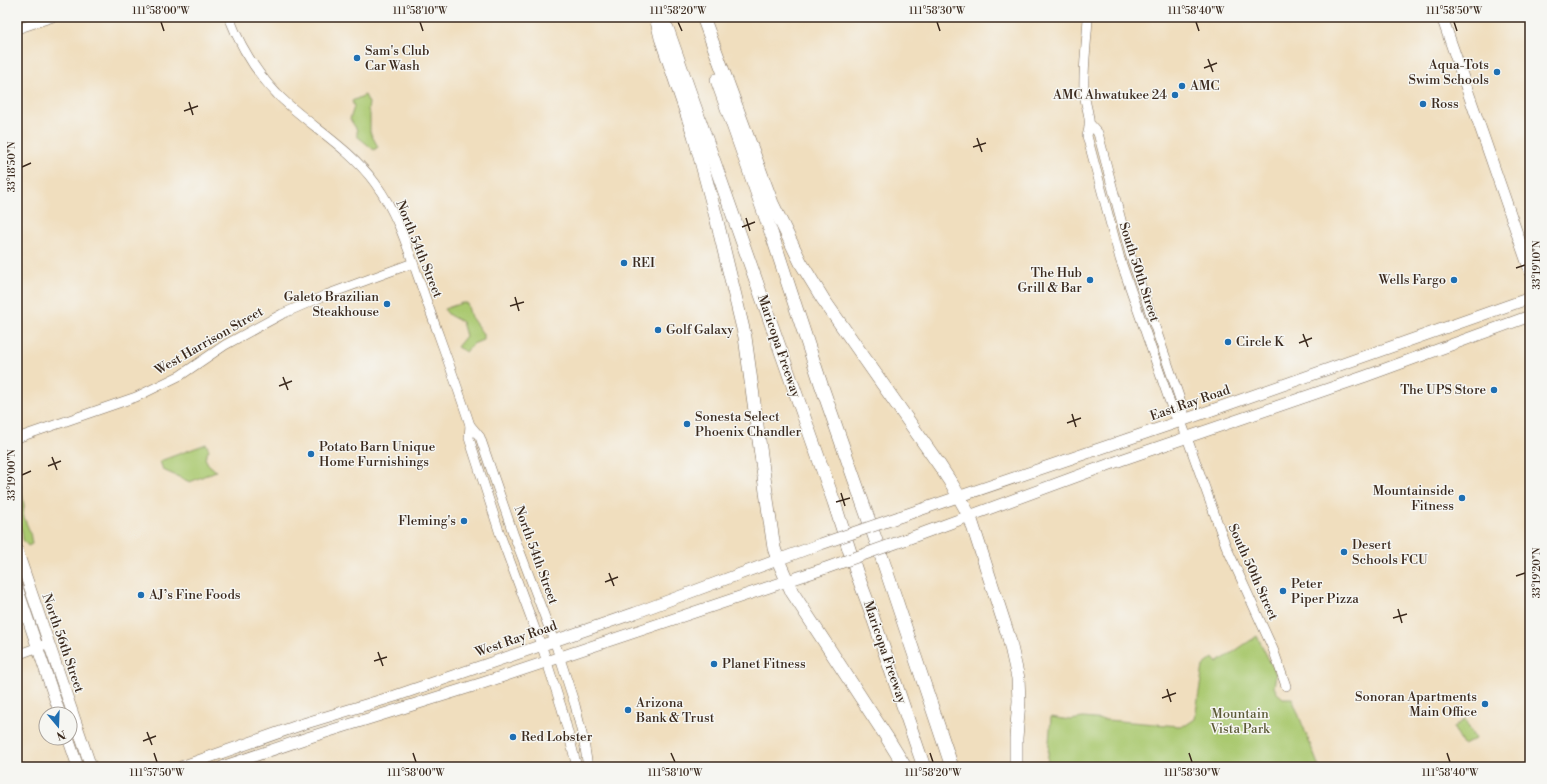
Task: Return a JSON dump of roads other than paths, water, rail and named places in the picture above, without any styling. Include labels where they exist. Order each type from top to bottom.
[{"type":"highway","points":[[656,17],[694,135],[716,217],[745,337],[774,548],[787,581],[801,606],[905,767]]},
{"type":"highway","name":"Maricopa Freeway","points":[[663,17],[834,502],[857,574],[870,606],[924,767]]},
{"type":"highway","name":"Maricopa Freeway","points":[[695,17],[769,228],[952,767]]},
{"type":"highway","points":[[703,17],[772,203],[801,263],[823,299],[940,466],[970,517],[1009,638],[1018,678],[1019,701],[1016,738],[1016,767]]},
{"type":"main road","points":[[1442,17],[1530,271]]},
{"type":"main road","name":"East Ray Road","points":[[787,581],[907,540],[1108,465],[1184,430],[1530,298]]},
{"type":"main road","name":"East Ray Road","points":[[859,531],[958,496],[1366,376],[1530,316]]},
{"type":"main road","name":"West Ray Road","points":[[181,767],[303,724],[395,696],[635,613],[859,531]]},
{"type":"main road","name":"North 56th Street","points":[[17,550],[91,767]]},
{"type":"main road","points":[[222,767],[307,738],[483,683],[787,581]]},
{"type":"main road","name":"North 56th Street","points":[[17,587],[57,706]]},
{"type":"main road","points":[[71,746],[78,767]]},
{"type":"street","points":[[17,29],[53,17]]},
{"type":"street","name":"North 54th Street","points":[[229,17],[247,56],[266,81],[286,102],[358,162],[376,183],[393,212],[413,263],[470,425],[480,437],[513,533],[554,641],[575,705],[584,742],[588,767]]},
{"type":"street","name":"South 50th Street","points":[[1088,17],[1084,92],[1091,125],[1098,133],[1130,254],[1184,410],[1184,430],[1226,546],[1273,649],[1286,686]]},
{"type":"street","name":"West Harrison Street","points":[[17,438],[136,397],[181,375],[225,345],[282,314],[326,295],[413,263]]},
{"type":"street","name":"North 54th Street","points":[[470,425],[469,438],[501,536],[542,645],[562,709],[577,767]]},
{"type":"street","points":[[17,655],[49,643]]},
{"type":"place","name":"Sam's Club Car Wash","points":[[357,58]]},
{"type":"place","name":"Aqua-Tots Swim Schools","points":[[1497,72]]},
{"type":"place","name":"AMC","points":[[1182,86]]},
{"type":"place","name":"AMC Ahwatukee 24","points":[[1175,95]]},
{"type":"place","name":"Ross","points":[[1423,104]]},
{"type":"place","name":"REI","points":[[624,263]]},
{"type":"place","name":"The Hub Grill & Bar","points":[[1090,280]]},
{"type":"place","name":"Wells Fargo","points":[[1454,280]]},
{"type":"place","name":"Galeto Brazilian Steakhouse","points":[[387,304]]},
{"type":"place","name":"Golf Galaxy","points":[[658,330]]},
{"type":"place","name":"Circle K","points":[[1228,342]]},
{"type":"place","name":"The UPS Store","points":[[1494,390]]},
{"type":"place","name":"Sonesta Select Phoenix Chandler","points":[[687,424]]},
{"type":"place","name":"Potato Barn Unique Home Furnishings","points":[[311,454]]},
{"type":"place","name":"Mountainside Fitness","points":[[1462,498]]},
{"type":"place","name":"Fleming's","points":[[464,521]]},
{"type":"place","name":"Desert Schools FCU","points":[[1344,552]]},
{"type":"place","name":"Peter Piper Pizza","points":[[1283,591]]},
{"type":"place","name":"AJ’s Fine Foods","points":[[141,595]]},
{"type":"place","name":"Planet Fitness","points":[[714,664]]},
{"type":"place","name":"Sonoran Apartments Main Office","points":[[1485,704]]},
{"type":"place","name":"Arizona Bank & Trust","points":[[628,710]]},
{"type":"place","name":"Red Lobster","points":[[513,737]]},
{"type":"park label","name":"Mountain Vista Park","points":[[1240,722]]}]
